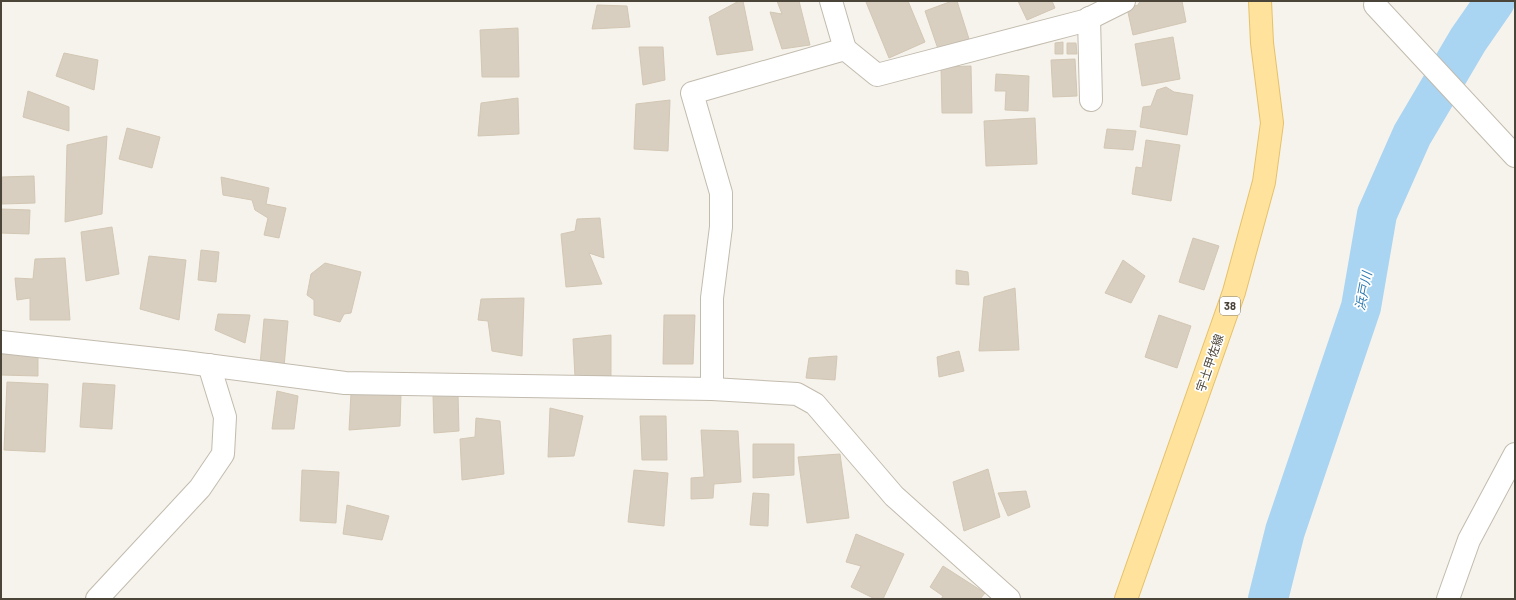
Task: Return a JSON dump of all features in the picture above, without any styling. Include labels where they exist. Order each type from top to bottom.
[{"type":"main road","name":"宇土甲佐線","points":[[1126,599],[1234,292],[1264,182],[1272,123],[1262,43],[1260,1]]},
{"type":"street","points":[[831,1],[845,49],[877,75],[1089,18],[1124,1]]},
{"type":"street","points":[[1372,3],[1515,156]]},
{"type":"street","points":[[1089,18],[1092,100]]},
{"type":"street","points":[[712,389],[712,298],[721,227],[721,194],[692,93],[845,49]]},
{"type":"street","points":[[1,342],[209,365],[346,383],[712,389],[797,394],[815,404],[894,496],[1009,599]]},
{"type":"street","points":[[97,599],[200,488],[222,454],[225,417],[209,365]]},
{"type":"street","points":[[1448,599],[1469,540],[1515,454]]},
{"type":"building","points":[[739,1],[743,1],[753,50],[717,55],[709,17]]},
{"type":"building","points":[[777,1],[799,1],[810,45],[782,49],[770,12],[782,14]]},
{"type":"building","points":[[908,1],[925,42],[889,58],[866,2]]},
{"type":"building","points":[[952,1],[957,1],[969,39],[938,49],[925,11]]},
{"type":"building","points":[[1018,1],[1052,1],[1055,8],[1027,20]]},
{"type":"building","points":[[1140,1],[1182,1],[1186,22],[1133,35],[1127,8],[1138,5]]},
{"type":"building","points":[[597,5],[627,6],[630,27],[592,29]]},
{"type":"building","points":[[518,28],[519,77],[482,77],[480,30]]},
{"type":"building","points":[[1173,37],[1180,79],[1142,86],[1135,44]]},
{"type":"building","points":[[1063,42],[1063,54],[1055,54],[1055,43]]},
{"type":"building","points":[[1067,43],[1076,43],[1077,54],[1067,54]]},
{"type":"building","points":[[639,47],[663,47],[665,80],[643,85]]},
{"type":"building","points":[[64,53],[98,60],[94,90],[56,76]]},
{"type":"building","points":[[1075,59],[1077,96],[1053,97],[1051,60]]},
{"type":"building","points":[[971,66],[972,113],[942,113],[941,67]]},
{"type":"building","points":[[996,74],[1029,76],[1028,111],[1005,110],[1006,91],[995,91]]},
{"type":"building","points":[[1166,87],[1174,92],[1193,95],[1187,135],[1140,127],[1143,107],[1151,106],[1157,90]]},
{"type":"building","points":[[28,91],[69,107],[69,131],[23,117]]},
{"type":"building","points":[[518,98],[519,134],[478,136],[481,103]]},
{"type":"building","points":[[670,100],[668,151],[634,149],[636,104]]},
{"type":"building","points":[[1035,118],[1037,164],[986,166],[984,121]]},
{"type":"building","points":[[127,128],[160,137],[152,168],[119,159]]},
{"type":"building","points":[[1107,129],[1136,131],[1133,150],[1104,148]]},
{"type":"building","points":[[107,136],[102,214],[65,222],[67,145]]},
{"type":"building","points":[[1146,140],[1180,145],[1171,201],[1132,194],[1136,167],[1142,168]]},
{"type":"building","points":[[34,176],[35,203],[2,204],[2,177]]},
{"type":"building","points":[[221,177],[269,188],[266,204],[286,208],[279,238],[264,235],[268,218],[255,210],[252,200],[223,195]]},
{"type":"building","points":[[1,209],[30,210],[29,234],[1,233]]},
{"type":"building","points":[[600,218],[604,258],[589,253],[602,284],[566,287],[561,234],[575,231],[577,219]]},
{"type":"building","points":[[112,227],[119,274],[86,281],[81,232]]},
{"type":"building","points":[[1193,238],[1219,246],[1204,290],[1179,282]]},
{"type":"building","points":[[201,250],[219,252],[216,282],[198,280]]},
{"type":"building","points":[[149,256],[186,260],[179,320],[140,309]]},
{"type":"building","points":[[65,258],[70,320],[30,320],[30,298],[17,300],[15,278],[33,279],[35,259]]},
{"type":"building","points":[[1123,260],[1145,276],[1131,303],[1105,293]]},
{"type":"building","points":[[325,263],[361,272],[351,313],[344,314],[340,322],[314,315],[314,300],[307,295],[311,274]]},
{"type":"building","points":[[956,270],[968,272],[969,285],[956,284]]},
{"type":"building","points":[[1015,288],[1019,350],[979,351],[984,297]]},
{"type":"building","points":[[524,298],[522,356],[492,351],[488,321],[478,320],[481,299]]},
{"type":"building","points":[[218,314],[250,315],[245,343],[215,330]]},
{"type":"building","points":[[664,315],[695,315],[693,364],[663,364]]},
{"type":"building","points":[[1159,315],[1191,326],[1177,368],[1145,357]]},
{"type":"building","points":[[264,319],[288,321],[284,367],[260,365]]},
{"type":"building","points":[[611,335],[611,376],[575,377],[573,339]]},
{"type":"building","points":[[959,351],[964,371],[939,377],[937,357]]},
{"type":"building","points":[[1,354],[38,355],[38,376],[1,375]]},
{"type":"building","points":[[837,356],[835,380],[806,378],[809,358]]},
{"type":"building","points":[[7,382],[48,384],[45,452],[4,450]]},
{"type":"building","points":[[83,383],[115,385],[112,429],[80,427]]},
{"type":"building","points":[[277,391],[298,396],[294,429],[272,429]]},
{"type":"building","points":[[351,393],[401,394],[400,426],[349,430]]},
{"type":"building","points":[[458,394],[459,431],[434,433],[433,395]]},
{"type":"building","points":[[550,408],[583,416],[574,456],[548,457]]},
{"type":"building","points":[[640,416],[666,416],[667,460],[642,460]]},
{"type":"building","points":[[476,418],[500,421],[504,474],[462,480],[460,439],[475,437]]},
{"type":"building","points":[[701,430],[738,431],[741,482],[714,484],[713,498],[691,499],[691,478],[704,477]]},
{"type":"building","points":[[753,444],[794,444],[794,475],[753,478]]},
{"type":"building","points":[[840,454],[849,518],[807,523],[798,457]]},
{"type":"building","points":[[988,469],[1000,517],[964,531],[953,482]]},
{"type":"building","points":[[302,470],[339,472],[336,523],[300,521]]},
{"type":"building","points":[[634,470],[668,473],[664,526],[628,522]]},
{"type":"building","points":[[1026,491],[1030,507],[1008,516],[998,493]]},
{"type":"building","points":[[753,493],[769,494],[768,526],[750,525]]},
{"type":"building","points":[[347,505],[389,516],[382,540],[343,534]]},
{"type":"building","points":[[856,534],[904,554],[883,599],[875,599],[851,587],[861,566],[846,562]]},
{"type":"building","points":[[943,566],[985,593],[980,599],[941,599],[943,596],[930,587]]},
{"type":"waterway","name":"浜戸川","points":[[1268,599],[1285,531],[1361,307],[1377,214],[1412,135],[1468,40],[1495,1]]}]
